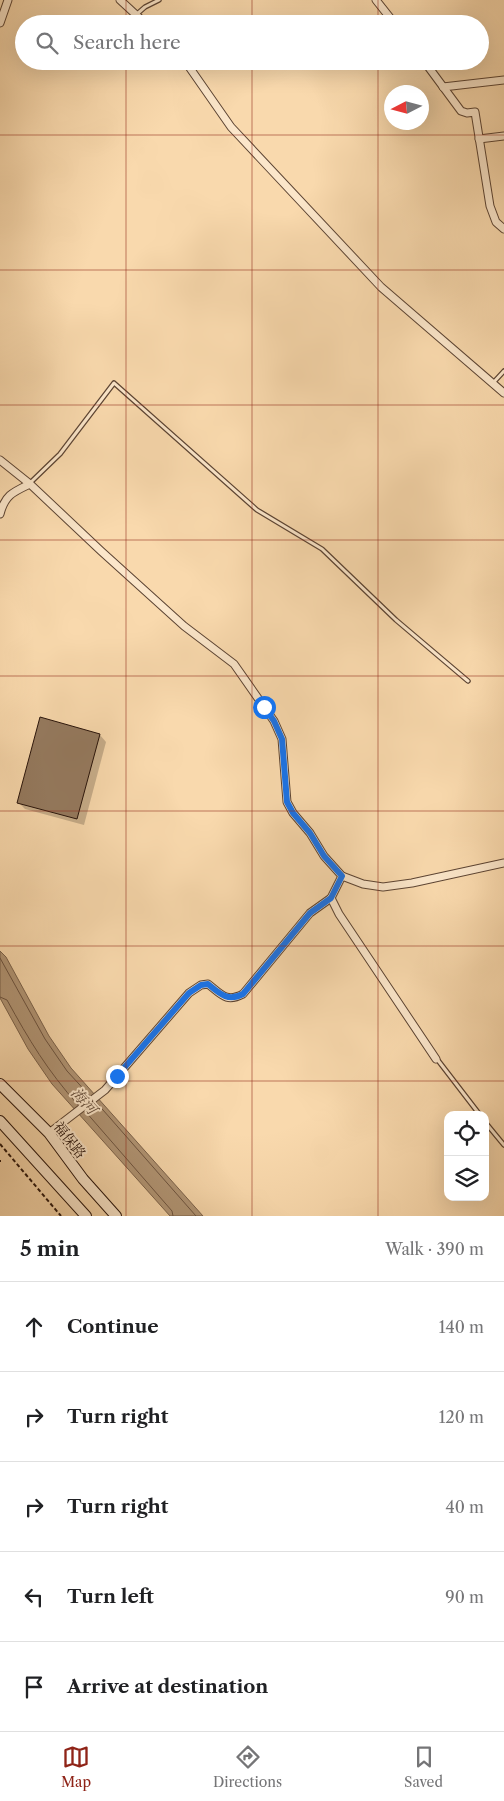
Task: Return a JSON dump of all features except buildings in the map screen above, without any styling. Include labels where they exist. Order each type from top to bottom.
[{"type":"main road","name":"福保路","points":[[0,1084],[49,1133],[83,1179],[116,1216]]},
{"type":"main road","points":[[0,1121],[86,1216]]},
{"type":"street","points":[[0,23],[8,0]]},
{"type":"street","points":[[120,0],[136,15]]},
{"type":"street","points":[[376,0],[388,15]]},
{"type":"street","points":[[191,70],[231,127],[381,287],[504,393]]},
{"type":"street","points":[[431,70],[461,111],[467,113],[475,112],[490,206],[496,222],[504,229]]},
{"type":"street","points":[[444,87],[504,80]]},
{"type":"street","points":[[480,139],[504,136]]},
{"type":"street","points":[[0,460],[30,484],[184,626],[234,664],[274,721],[282,739],[287,802],[324,856],[342,876],[363,884],[383,887],[412,883],[504,863]]},
{"type":"street","points":[[0,514],[7,497],[30,484]]},
{"type":"street","points":[[49,1133],[105,1090],[189,993],[201,985],[208,984],[230,999],[243,994],[310,913],[331,898],[342,876]]},
{"type":"street","points":[[331,898],[339,914],[436,1059]]},
{"type":"lane","points":[[136,15],[145,7],[159,0]]},
{"type":"lane","points":[[493,383],[504,371]]},
{"type":"lane","points":[[30,484],[60,454],[114,383],[257,510],[322,549],[396,620],[468,681]]},
{"type":"lane","points":[[436,1059],[477,1111]]},
{"type":"lane","points":[[489,1127],[504,1146]]},
{"type":"path","points":[[0,1144],[61,1216]]},
{"type":"water","name":"海河","points":[[0,951],[6,957],[49,1036],[71,1068],[203,1216],[170,1216],[52,1084],[28,1049],[0,998]]},
{"type":"route","points":[[117,1076],[189,993],[201,985],[208,984],[230,999],[243,994],[310,913],[331,898],[342,876],[324,856],[287,802],[282,739],[274,721],[264,707]]}]
